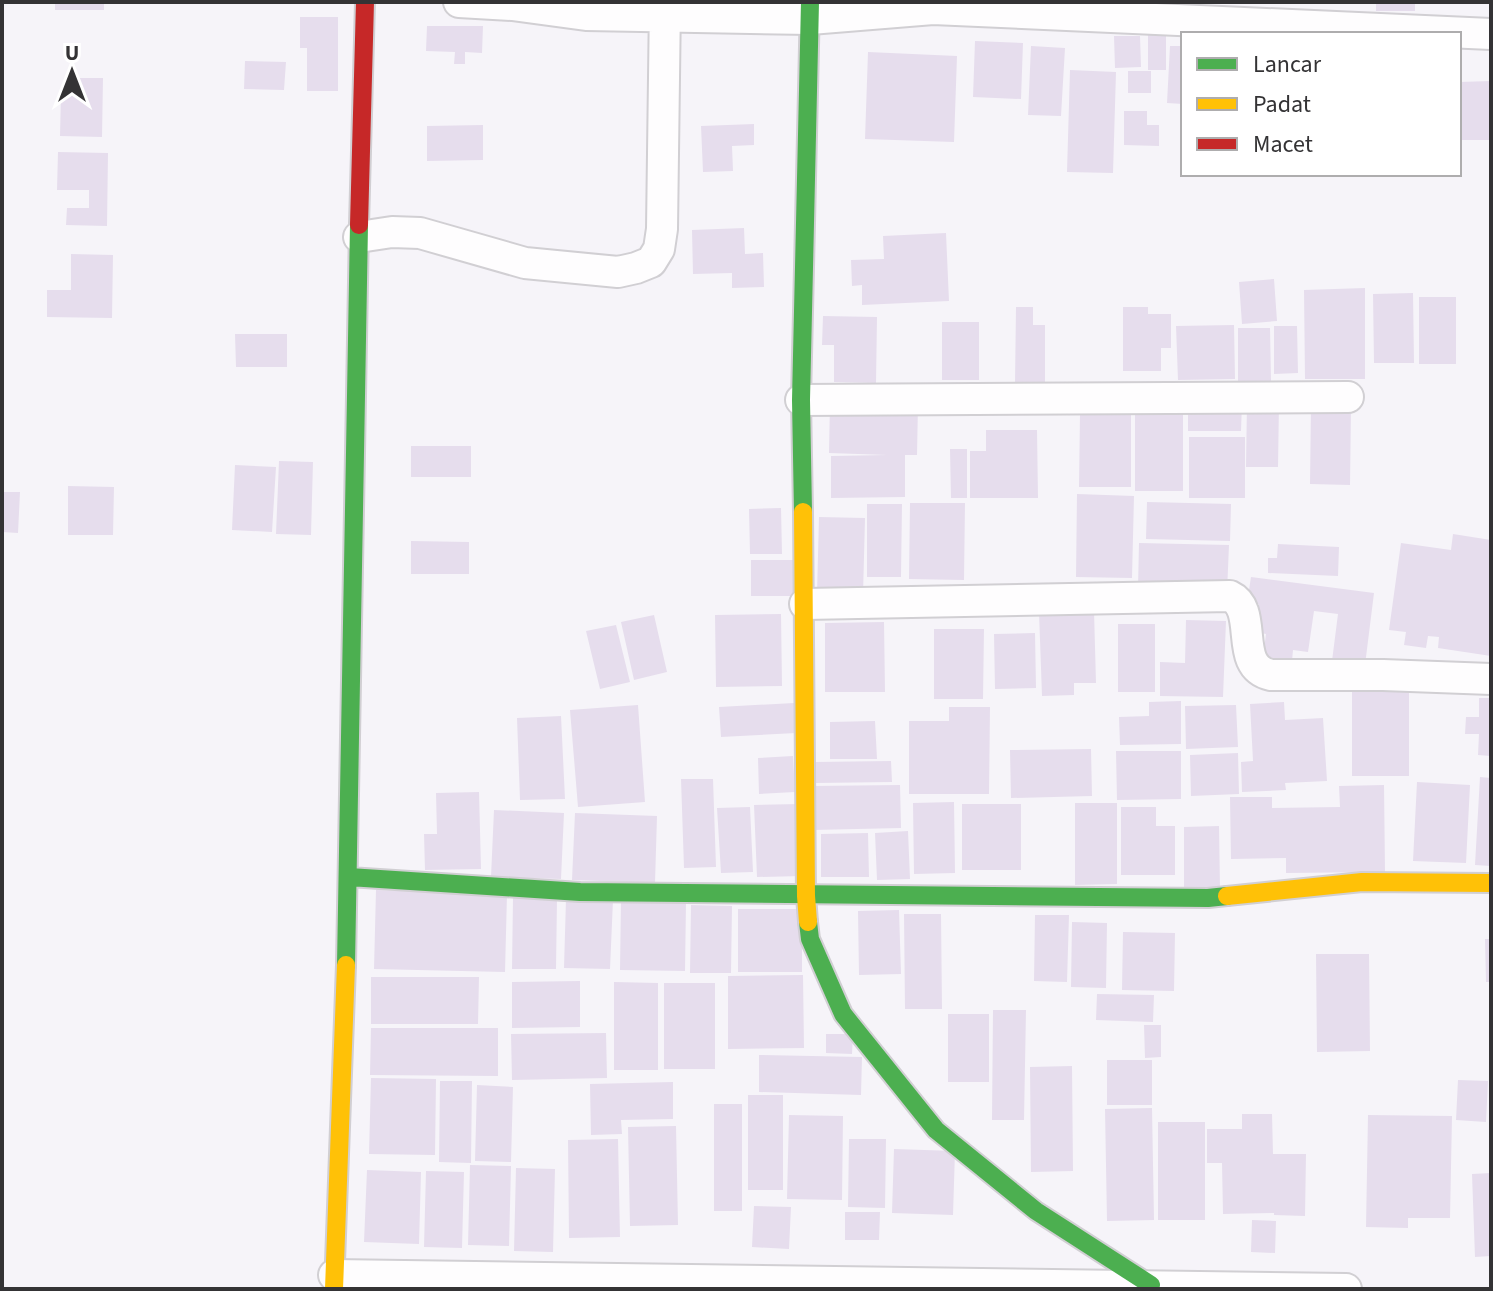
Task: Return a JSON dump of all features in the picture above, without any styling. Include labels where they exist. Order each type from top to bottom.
[{"type":"street","points":[[365,2],[349,877],[334,1282],[1151,1285],[1346,1289]]},
{"type":"street","points":[[459,2],[512,5],[586,15],[665,9],[933,9],[1446,32]]},
{"type":"street","points":[[359,237],[392,232],[420,233],[525,263],[618,272],[651,262],[659,249],[662,229],[665,9]]},
{"type":"street","points":[[810,11],[801,400],[806,896],[810,939],[843,1014],[936,1130],[1036,1211],[1151,1285]]},
{"type":"street","points":[[1461,33],[1491,34]]},
{"type":"street","points":[[801,400],[1348,397]]},
{"type":"street","points":[[805,604],[1230,596],[1239,600],[1243,608],[1250,652],[1256,668],[1262,673],[1491,679]]},
{"type":"street","points":[[349,877],[580,892],[806,896],[1208,898],[1362,882],[1491,883]]},
{"type":"building","points":[[55,2],[104,2],[104,10],[55,10]]},
{"type":"building","points":[[1376,2],[1415,2],[1415,11],[1376,11]]},
{"type":"building","points":[[300,17],[338,17],[338,91],[307,91],[307,48],[300,48]]},
{"type":"building","points":[[427,26],[483,26],[482,53],[465,52],[465,64],[454,64],[455,52],[426,51]]},
{"type":"building","points":[[1148,32],[1166,32],[1166,70],[1148,70]]},
{"type":"building","points":[[1114,36],[1140,36],[1141,67],[1115,68]]},
{"type":"building","points":[[975,41],[1023,43],[1021,99],[973,97]]},
{"type":"building","points":[[1031,46],[1065,48],[1061,116],[1028,115]]},
{"type":"building","points":[[1170,46],[1181,46],[1181,104],[1167,103]]},
{"type":"building","points":[[868,52],[957,56],[954,142],[865,139]]},
{"type":"building","points":[[245,61],[286,62],[284,90],[244,89]]},
{"type":"building","points":[[1070,70],[1116,72],[1113,173],[1067,172]]},
{"type":"building","points":[[1128,71],[1151,71],[1151,93],[1128,93]]},
{"type":"building","points":[[77,78],[103,78],[102,137],[60,136],[61,94],[76,94]]},
{"type":"building","points":[[1491,81],[1491,140],[1461,140],[1461,82]]},
{"type":"building","points":[[1124,111],[1147,111],[1147,125],[1159,125],[1159,146],[1124,145]]},
{"type":"building","points":[[754,124],[754,145],[732,146],[733,171],[703,172],[701,126]]},
{"type":"building","points":[[483,125],[483,160],[427,161],[427,126]]},
{"type":"building","points":[[58,152],[108,153],[107,226],[66,225],[67,208],[89,208],[89,190],[57,190]]},
{"type":"building","points":[[744,228],[745,254],[763,253],[764,287],[732,288],[732,273],[693,274],[692,230]]},
{"type":"building","points":[[946,233],[949,301],[862,305],[862,285],[852,286],[851,260],[884,259],[883,236]]},
{"type":"building","points":[[71,254],[113,255],[112,318],[47,317],[47,290],[71,290]]},
{"type":"building","points":[[1274,279],[1277,321],[1242,324],[1239,282]]},
{"type":"building","points":[[1365,288],[1365,379],[1305,379],[1304,290]]},
{"type":"building","points":[[1413,293],[1414,363],[1374,363],[1373,294]]},
{"type":"building","points":[[1419,297],[1456,297],[1456,364],[1419,364]]},
{"type":"building","points":[[1016,307],[1033,307],[1033,325],[1045,325],[1045,383],[1015,383]]},
{"type":"building","points":[[1123,307],[1148,307],[1148,314],[1171,314],[1171,348],[1161,348],[1161,371],[1123,371]]},
{"type":"building","points":[[823,316],[877,317],[876,383],[834,382],[834,345],[822,345]]},
{"type":"building","points":[[942,322],[979,322],[979,380],[942,380]]},
{"type":"building","points":[[1234,325],[1235,379],[1178,380],[1176,326]]},
{"type":"building","points":[[1274,326],[1297,326],[1298,373],[1274,374]]},
{"type":"building","points":[[1238,328],[1270,328],[1271,381],[1238,382]]},
{"type":"building","points":[[235,334],[287,334],[287,367],[236,367]]},
{"type":"building","points":[[830,402],[918,404],[917,455],[905,455],[905,497],[831,498],[831,456],[887,455],[829,453]]},
{"type":"building","points":[[1188,402],[1242,403],[1241,431],[1188,431]]},
{"type":"building","points":[[1247,402],[1279,402],[1278,467],[1246,467]]},
{"type":"building","points":[[1311,405],[1351,406],[1350,485],[1310,484]]},
{"type":"building","points":[[1135,409],[1183,409],[1183,491],[1135,491]]},
{"type":"building","points":[[1080,414],[1131,415],[1131,487],[1079,487]]},
{"type":"building","points":[[986,430],[1037,430],[1038,498],[970,498],[970,451],[986,451]]},
{"type":"building","points":[[1189,437],[1245,437],[1245,498],[1189,498]]},
{"type":"building","points":[[411,446],[471,446],[471,477],[411,477]]},
{"type":"building","points":[[950,449],[967,449],[967,498],[951,498]]},
{"type":"building","points":[[279,461],[313,462],[311,535],[276,534]]},
{"type":"building","points":[[235,465],[276,467],[272,532],[232,530]]},
{"type":"building","points":[[68,486],[114,487],[113,535],[68,535]]},
{"type":"building","points":[[2,492],[20,492],[18,533],[2,532]]},
{"type":"building","points":[[1077,494],[1134,496],[1132,578],[1076,577]]},
{"type":"building","points":[[1147,502],[1231,504],[1230,541],[1146,539]]},
{"type":"building","points":[[910,503],[965,503],[964,580],[909,579]]},
{"type":"building","points":[[867,504],[902,504],[901,577],[867,577]]},
{"type":"building","points":[[781,508],[782,554],[750,554],[749,509]]},
{"type":"building","points":[[819,517],[865,518],[863,595],[817,594]]},
{"type":"building","points":[[1453,534],[1491,540],[1491,656],[1438,648],[1439,637],[1428,636],[1426,648],[1404,645],[1406,632],[1389,630],[1401,543],[1451,550]]},
{"type":"building","points":[[411,541],[469,542],[469,574],[411,574]]},
{"type":"building","points":[[1139,543],[1229,545],[1227,592],[1138,588]]},
{"type":"building","points":[[1278,544],[1339,547],[1338,576],[1268,573],[1268,558],[1277,558]]},
{"type":"building","points":[[751,560],[794,560],[794,596],[751,596]]},
{"type":"building","points":[[1251,577],[1374,593],[1365,665],[1332,661],[1338,614],[1314,611],[1308,652],[1293,650],[1292,661],[1263,657],[1266,634],[1256,632],[1259,604],[1247,603]]},
{"type":"building","points":[[1094,611],[1096,683],[1074,683],[1074,695],[1042,696],[1039,612]]},
{"type":"building","points":[[781,614],[782,686],[716,687],[715,615]]},
{"type":"building","points":[[654,615],[667,672],[634,680],[621,622]]},
{"type":"building","points":[[1186,620],[1226,621],[1223,697],[1160,696],[1160,662],[1185,663]]},
{"type":"building","points":[[884,622],[885,692],[825,692],[825,623]]},
{"type":"building","points":[[1118,624],[1155,624],[1155,692],[1118,692]]},
{"type":"building","points":[[616,625],[630,682],[600,689],[586,631]]},
{"type":"building","points":[[934,629],[984,629],[983,699],[934,699]]},
{"type":"building","points":[[1035,633],[1036,688],[995,689],[994,634]]},
{"type":"building","points":[[1352,691],[1409,691],[1409,776],[1352,776]]},
{"type":"building","points":[[1479,698],[1491,698],[1491,756],[1478,755],[1479,734],[1465,734],[1466,717],[1479,717]]},
{"type":"building","points":[[1181,701],[1181,744],[1120,745],[1119,717],[1149,716],[1149,702]]},
{"type":"building","points":[[1284,702],[1285,720],[1323,718],[1327,781],[1285,783],[1286,790],[1242,792],[1241,762],[1253,761],[1250,704]]},
{"type":"building","points":[[794,703],[796,733],[721,737],[719,707]]},
{"type":"building","points":[[638,705],[645,802],[578,807],[570,710]]},
{"type":"building","points":[[1236,705],[1238,747],[1186,749],[1185,706]]},
{"type":"building","points":[[949,707],[990,707],[989,794],[909,794],[909,721],[949,721]]},
{"type":"building","points":[[561,716],[565,799],[520,800],[517,718]]},
{"type":"building","points":[[875,721],[877,759],[830,759],[830,722]]},
{"type":"building","points":[[1091,749],[1092,796],[1011,798],[1010,750]]},
{"type":"building","points":[[1116,751],[1181,751],[1181,799],[1117,800]]},
{"type":"building","points":[[1238,753],[1239,794],[1191,796],[1190,755]]},
{"type":"building","points":[[793,756],[795,792],[759,794],[758,758]]},
{"type":"building","points":[[891,761],[892,782],[816,783],[815,762]]},
{"type":"building","points":[[1480,777],[1491,778],[1491,866],[1475,865]]},
{"type":"building","points":[[681,779],[713,779],[716,867],[684,868]]},
{"type":"building","points":[[1417,782],[1470,785],[1466,863],[1413,861]]},
{"type":"building","points":[[900,785],[901,828],[813,830],[813,786]]},
{"type":"building","points":[[1384,785],[1385,872],[1286,873],[1286,858],[1231,859],[1230,797],[1272,797],[1272,808],[1340,807],[1339,786]]},
{"type":"building","points":[[479,792],[481,869],[425,870],[424,834],[437,834],[436,793]]},
{"type":"building","points":[[954,802],[955,873],[914,874],[913,803]]},
{"type":"building","points":[[1075,803],[1117,803],[1117,884],[1075,885]]},
{"type":"building","points":[[800,804],[802,876],[757,877],[754,805]]},
{"type":"building","points":[[962,804],[1021,804],[1021,870],[962,870]]},
{"type":"building","points":[[750,807],[753,872],[721,873],[717,808]]},
{"type":"building","points":[[1121,807],[1156,807],[1156,826],[1175,826],[1175,875],[1121,875]]},
{"type":"building","points":[[494,810],[564,813],[561,879],[491,877]]},
{"type":"building","points":[[575,813],[657,816],[655,883],[572,880]]},
{"type":"building","points":[[1219,826],[1220,889],[1184,889],[1184,827]]},
{"type":"building","points":[[908,831],[910,879],[877,880],[875,833]]},
{"type":"building","points":[[868,833],[869,877],[821,877],[821,834]]},
{"type":"building","points":[[376,890],[507,894],[505,972],[374,969]]},
{"type":"building","points":[[513,898],[557,899],[556,969],[512,969]]},
{"type":"building","points":[[566,899],[613,900],[610,969],[564,968]]},
{"type":"building","points":[[621,900],[686,902],[685,971],[620,970]]},
{"type":"building","points":[[691,905],[732,906],[731,973],[690,973]]},
{"type":"building","points":[[738,909],[802,909],[802,972],[738,972]]},
{"type":"building","points":[[899,910],[901,974],[859,975],[858,911]]},
{"type":"building","points":[[904,914],[941,914],[942,1009],[905,1009]]},
{"type":"building","points":[[1035,915],[1069,915],[1067,982],[1034,981]]},
{"type":"building","points":[[1072,922],[1107,923],[1106,988],[1071,987]]},
{"type":"building","points":[[1123,932],[1175,933],[1174,991],[1122,990]]},
{"type":"building","points":[[1485,939],[1491,939],[1491,982],[1486,982]]},
{"type":"building","points":[[1316,954],[1369,954],[1370,1051],[1317,1052]]},
{"type":"building","points":[[803,975],[804,1048],[728,1049],[728,976]]},
{"type":"building","points":[[371,977],[479,977],[478,1024],[371,1024]]},
{"type":"building","points":[[580,981],[580,1027],[512,1028],[512,982]]},
{"type":"building","points":[[614,982],[658,983],[658,1070],[614,1070]]},
{"type":"building","points":[[664,983],[715,983],[715,1069],[664,1069]]},
{"type":"building","points":[[1097,994],[1154,995],[1153,1022],[1096,1020]]},
{"type":"building","points":[[993,1010],[1026,1010],[1024,1120],[992,1120]]},
{"type":"building","points":[[948,1014],[989,1014],[989,1082],[948,1082]]},
{"type":"building","points":[[1144,1025],[1161,1025],[1161,1057],[1145,1058]]},
{"type":"building","points":[[371,1028],[498,1028],[498,1076],[370,1075]]},
{"type":"building","points":[[606,1033],[607,1078],[512,1080],[511,1034]]},
{"type":"building","points":[[826,1034],[853,1034],[852,1054],[826,1053]]},
{"type":"building","points":[[759,1055],[862,1057],[861,1095],[759,1092]]},
{"type":"building","points":[[1107,1060],[1152,1060],[1152,1105],[1107,1105]]},
{"type":"building","points":[[1072,1066],[1073,1171],[1031,1172],[1030,1067]]},
{"type":"building","points":[[371,1078],[436,1079],[435,1155],[369,1154]]},
{"type":"building","points":[[1458,1080],[1488,1081],[1486,1122],[1456,1120]]},
{"type":"building","points":[[440,1081],[472,1081],[471,1163],[439,1162]]},
{"type":"building","points":[[673,1082],[673,1119],[621,1120],[622,1134],[591,1135],[590,1084]]},
{"type":"building","points":[[477,1085],[513,1087],[511,1162],[475,1161]]},
{"type":"building","points":[[748,1095],[783,1095],[783,1190],[748,1190]]},
{"type":"building","points":[[714,1104],[742,1104],[742,1211],[714,1211]]},
{"type":"building","points":[[1152,1108],[1154,1220],[1107,1221],[1105,1109]]},
{"type":"building","points":[[1242,1114],[1272,1114],[1273,1154],[1306,1154],[1305,1216],[1223,1214],[1222,1163],[1207,1163],[1207,1129],[1242,1129]]},
{"type":"building","points":[[789,1115],[843,1116],[842,1200],[787,1199]]},
{"type":"building","points":[[1368,1115],[1452,1116],[1450,1218],[1408,1218],[1408,1228],[1366,1227]]},
{"type":"building","points":[[1158,1122],[1205,1122],[1205,1220],[1158,1220]]},
{"type":"building","points":[[676,1126],[678,1225],[630,1226],[628,1127]]},
{"type":"building","points":[[618,1139],[620,1237],[569,1238],[568,1140]]},
{"type":"building","points":[[849,1139],[886,1139],[885,1208],[848,1207]]},
{"type":"building","points":[[894,1149],[955,1151],[953,1215],[892,1213]]},
{"type":"building","points":[[470,1165],[511,1166],[509,1246],[468,1245]]},
{"type":"building","points":[[516,1168],[555,1169],[553,1252],[514,1251]]},
{"type":"building","points":[[367,1170],[421,1172],[419,1244],[364,1242]]},
{"type":"building","points":[[426,1171],[464,1172],[462,1248],[424,1247]]},
{"type":"building","points":[[1491,1173],[1491,1256],[1475,1257],[1472,1174]]},
{"type":"building","points":[[754,1206],[791,1207],[789,1249],[752,1247]]},
{"type":"building","points":[[845,1212],[880,1212],[879,1240],[845,1240]]},
{"type":"building","points":[[1252,1220],[1276,1221],[1275,1253],[1251,1252]]},
{"type":"traffic: fast","points":[[803,512],[801,400],[810,2]]},
{"type":"traffic: fast","points":[[346,965],[359,225]]},
{"type":"traffic: fast","points":[[349,877],[580,892],[1227,896]]},
{"type":"traffic: fast","points":[[808,922],[810,939],[843,1014],[936,1130],[1036,1211],[1151,1285]]},
{"type":"traffic: slow","points":[[803,512],[808,922]]},
{"type":"traffic: slow","points":[[1227,896],[1362,882],[1491,883]]},
{"type":"traffic: slow","points":[[334,1289],[346,965]]},
{"type":"traffic: jam","points":[[359,225],[365,2]]}]
